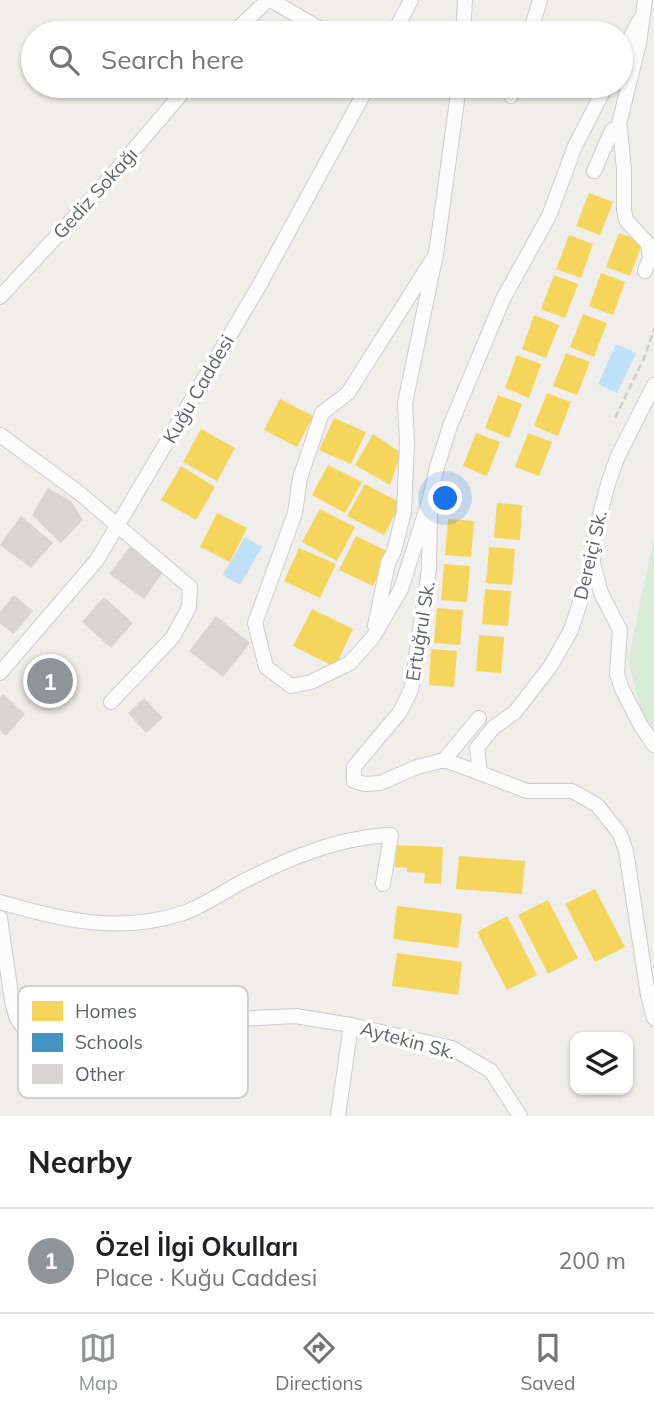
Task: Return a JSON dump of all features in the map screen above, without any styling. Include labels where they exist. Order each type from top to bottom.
[{"type":"street","points":[[246,21],[270,0],[306,21]]},
{"type":"street","points":[[400,21],[411,0]]},
{"type":"street","points":[[464,21],[465,0]]},
{"type":"street","points":[[534,21],[540,0]]},
{"type":"street","points":[[633,30],[644,7]]},
{"type":"street","points":[[633,67],[644,7]]},
{"type":"street","name":"Gediz Sokağı","points":[[0,297],[96,194],[178,98]]},
{"type":"street","name":"Kuğu Caddesi","points":[[0,673],[6,656],[97,560],[259,286],[361,98]]},
{"type":"street","points":[[373,638],[388,563],[404,512],[407,442],[405,403],[436,254],[457,98]]},
{"type":"street","points":[[436,254],[348,393],[322,413],[300,478],[295,513],[255,623],[266,667],[291,685],[311,682],[350,663],[373,638],[401,589],[450,426],[503,299],[549,216],[575,146],[600,98]]},
{"type":"street","points":[[625,98],[618,128],[622,149],[624,209],[626,220],[648,244],[650,258],[645,271]]},
{"type":"street","points":[[594,171],[612,130],[618,128]]},
{"type":"street","name":"Dereiçi Sk.","points":[[480,772],[477,748],[493,728],[516,712],[550,667],[571,630],[593,563],[594,538],[607,484],[617,458],[654,385]]},
{"type":"street","points":[[0,435],[78,492],[190,586],[190,607],[173,637],[111,702]]},
{"type":"street","name":"Ertuğrul Sk.","points":[[430,498],[429,570],[411,690],[400,712],[354,767],[354,781],[365,784],[380,783],[417,767],[444,760]]},
{"type":"street","points":[[593,563],[601,593],[620,630],[617,674],[622,690],[654,745]]},
{"type":"street","points":[[479,718],[444,760],[527,791],[572,791],[597,805],[620,834],[626,851],[648,995],[654,1018]]},
{"type":"street","points":[[0,902],[52,918],[76,922],[127,923],[157,919],[184,912],[273,866],[305,853],[354,839],[391,835],[383,884]]},
{"type":"street","name":"Aytekin Sk.","points":[[0,918],[12,1001],[18,1017]]},
{"type":"street","name":"Aytekin Sk.","points":[[248,1018],[295,1016],[351,1025],[452,1048],[491,1071],[520,1116]]},
{"type":"street","name":"Aytekin Sk.","points":[[338,1116],[351,1025]]},
{"type":"path","points":[[615,418],[645,356],[654,329]]},
{"type":"green space","points":[[654,537],[654,757],[628,661]]},
{"type":"water","points":[[616,344],[636,353],[617,393],[598,384]]},
{"type":"water","points":[[245,537],[262,547],[240,585],[223,575]]},
{"type":"building: Homes","points":[[589,193],[613,202],[600,235],[576,226]]},
{"type":"building: Homes","points":[[619,233],[643,242],[630,276],[606,267]]},
{"type":"building: Homes","points":[[569,235],[593,244],[581,278],[556,269]]},
{"type":"building: Homes","points":[[601,273],[625,282],[613,315],[589,306]]},
{"type":"building: Homes","points":[[554,275],[578,284],[565,318],[541,309]]},
{"type":"building: Homes","points":[[583,314],[607,323],[594,357],[570,347]]},
{"type":"building: Homes","points":[[534,315],[559,325],[546,358],[522,349]]},
{"type":"building: Homes","points":[[566,353],[590,362],[577,395],[553,386]]},
{"type":"building: Homes","points":[[517,355],[541,364],[529,398],[505,388]]},
{"type":"building: Homes","points":[[547,393],[571,402],[558,436],[534,426]]},
{"type":"building: Homes","points":[[498,395],[522,404],[509,438],[485,428]]},
{"type":"building: Homes","points":[[280,399],[313,416],[297,447],[264,430]]},
{"type":"building: Homes","points":[[334,418],[366,432],[351,464],[319,450]]},
{"type":"building: Homes","points":[[201,429],[235,448],[217,481],[183,462]]},
{"type":"building: Homes","points":[[476,433],[500,442],[487,476],[463,466]]},
{"type":"building: Homes","points":[[528,433],[552,442],[539,476],[515,467]]},
{"type":"building: Homes","points":[[373,434],[401,453],[390,485],[355,465]]},
{"type":"building: Homes","points":[[328,465],[362,482],[345,513],[312,495]]},
{"type":"building: Homes","points":[[181,466],[215,487],[196,520],[161,500]]},
{"type":"building: Homes","points":[[365,484],[401,503],[384,535],[347,516]]},
{"type":"building: Homes","points":[[497,503],[522,505],[520,540],[494,538]]},
{"type":"building: Homes","points":[[320,509],[355,527],[337,561],[302,542]]},
{"type":"building: Homes","points":[[217,513],[247,528],[230,562],[200,547]]},
{"type":"building: Homes","points":[[448,519],[474,521],[471,557],[445,555]]},
{"type":"building: Homes","points":[[356,536],[389,552],[373,586],[339,570]]},
{"type":"building: Homes","points":[[489,547],[515,549],[512,585],[486,583]]},
{"type":"building: Homes","points":[[299,548],[336,564],[320,598],[284,581]]},
{"type":"building: Homes","points":[[444,564],[470,566],[467,602],[441,600]]},
{"type":"building: Homes","points":[[485,589],[511,591],[508,626],[482,624]]},
{"type":"building: Homes","points":[[437,608],[463,610],[460,645],[434,643]]},
{"type":"building: Homes","points":[[312,609],[353,629],[335,667],[293,646]]},
{"type":"building: Homes","points":[[479,635],[504,637],[501,673],[476,671]]},
{"type":"building: Homes","points":[[431,649],[457,651],[454,687],[429,685]]},
{"type":"building: Homes","points":[[396,845],[443,847],[441,884],[424,883],[425,873],[407,872],[407,868],[395,867]]},
{"type":"building: Homes","points":[[459,856],[525,861],[522,894],[456,889]]},
{"type":"building: Homes","points":[[595,889],[625,947],[595,962],[565,904]]},
{"type":"building: Homes","points":[[548,900],[578,958],[548,974],[518,915]]},
{"type":"building: Homes","points":[[397,906],[462,914],[458,948],[393,939]]},
{"type":"building: Homes","points":[[507,916],[537,975],[507,990],[477,932]]},
{"type":"building: Homes","points":[[397,953],[462,962],[458,995],[392,986]]},
{"type":"building: Schools","points":[[55,655],[75,676],[45,706],[25,686]]},
{"type":"building: Other","points":[[48,488],[71,501],[83,520],[61,543],[32,515]]},
{"type":"building: Other","points":[[21,516],[53,543],[31,568],[0,545]]},
{"type":"building: Other","points":[[130,547],[163,572],[144,599],[109,574]]},
{"type":"building: Other","points":[[14,595],[33,611],[14,634],[0,623],[0,612]]},
{"type":"building: Other","points":[[104,597],[133,623],[111,648],[82,622]]},
{"type":"building: Other","points":[[216,616],[250,643],[223,677],[189,651]]},
{"type":"building: Other","points":[[3,694],[25,714],[6,736],[0,730],[0,698]]},
{"type":"building: Other","points":[[144,698],[163,718],[146,733],[128,713]]},
{"type":"place","name":"Özel İlgi Okulları","points":[[50,681]]}]
